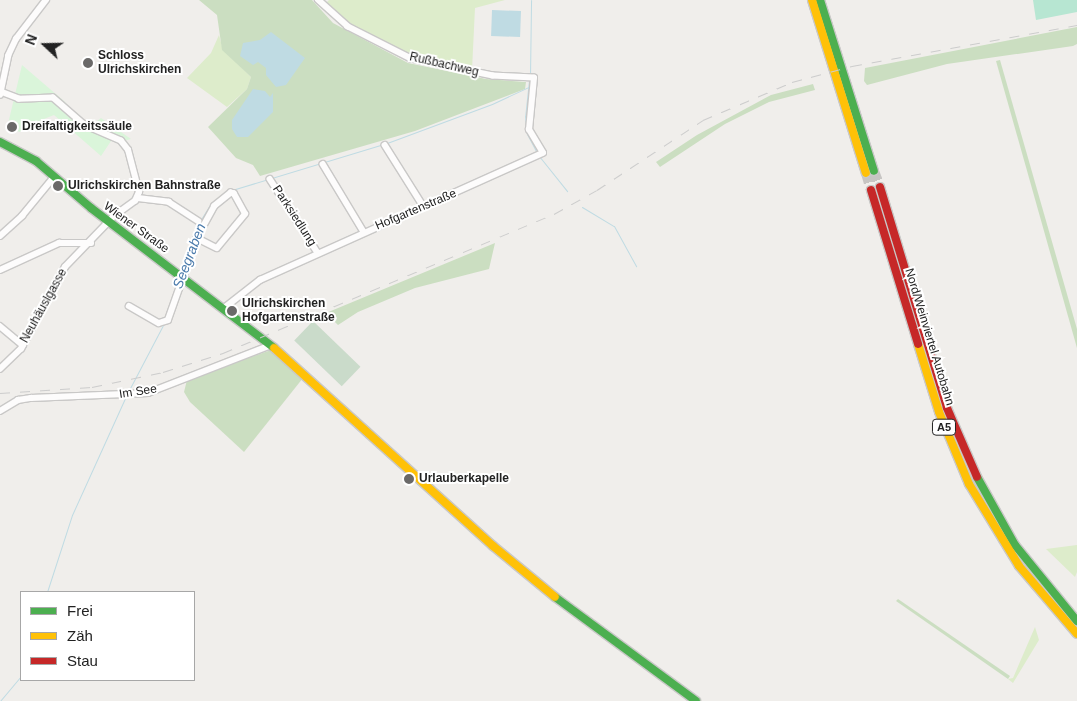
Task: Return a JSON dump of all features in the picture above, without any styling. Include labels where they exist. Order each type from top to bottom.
[{"type":"main road","points":[[812,0],[870,172],[820,0]]},
{"type":"main road","name":"Wiener Straße","points":[[0,142],[18,148],[110,222],[270,345],[304,373],[493,546],[592,625],[696,701]]},
{"type":"main road","name":"Nord/Weinviertel Autobahn","points":[[1077,621],[1015,545],[967,459],[947,408],[876,188],[942,420],[968,484],[1018,566],[1077,634]]},
{"type":"street","points":[[46,0],[16,39],[8,56],[0,94],[19,98],[52,98],[84,125],[121,141],[133,164],[138,198],[169,202],[198,222]]},
{"type":"street","name":"Rußbachweg","points":[[318,0],[348,27],[411,59],[487,75],[530,78]]},
{"type":"street","name":"Hofgartenstraße","points":[[223,309],[260,280],[364,232],[539,156],[528,125],[530,78]]},
{"type":"street","points":[[385,145],[424,207]]},
{"type":"street","points":[[323,164],[364,232]]},
{"type":"street","points":[[0,236],[22,216],[54,177]]},
{"type":"street","name":"Parksiedlung","points":[[270,179],[318,253]]},
{"type":"street","points":[[129,306],[164,323],[180,274],[197,238],[215,206],[231,193],[234,194],[245,214],[216,248],[197,238]]},
{"type":"street","name":"Neuhäuslgasse","points":[[0,369],[24,345],[60,273],[110,222],[138,198]]},
{"type":"street","points":[[0,270],[59,243],[91,243]]},
{"type":"street","points":[[0,326],[24,345]]},
{"type":"street","name":"Im See","points":[[0,411],[18,400],[31,398],[131,396],[157,390],[270,345]]},
{"type":"green space","points":[[199,0],[312,0],[333,23],[408,63],[486,79],[526,82],[525,89],[415,131],[260,176],[253,165],[236,158],[208,127],[247,89],[251,77],[222,50],[217,15]]},
{"type":"green space","points":[[329,0],[505,0],[475,8],[472,70],[411,57],[354,29],[325,4]]},
{"type":"green space","points":[[1033,0],[1077,0],[1077,12],[1036,20]]},
{"type":"green space","points":[[1077,27],[1077,44],[1073,46],[947,64],[867,85],[864,81],[865,68]]},
{"type":"green space","points":[[219,35],[223,50],[251,77],[247,89],[227,107],[187,78],[211,53]]},
{"type":"green space","points":[[1000,60],[1077,329],[1077,348],[996,61]]},
{"type":"green space","points":[[22,65],[64,101],[82,122],[91,126],[101,118],[131,139],[120,142],[113,138],[101,156],[54,115],[24,127],[20,132],[7,128]]},
{"type":"green space","points":[[813,84],[815,90],[769,102],[725,124],[660,167],[656,162],[697,135],[771,95]]},
{"type":"green space","points":[[495,243],[489,269],[415,288],[358,312],[338,325],[326,313]]},
{"type":"green space","points":[[313,321],[360,367],[342,386],[294,340]]},
{"type":"green space","points":[[271,350],[303,378],[244,452],[190,402],[184,392],[187,380]]},
{"type":"green space","points":[[1077,545],[1077,572],[1075,577],[1046,549]]},
{"type":"green space","points":[[898,599],[1010,676],[1008,679],[896,601]]},
{"type":"green space","points":[[1035,627],[1039,640],[1013,683],[1008,679],[1013,678]]},
{"type":"water","points":[[492,10],[521,11],[520,37],[491,36]]},
{"type":"water","points":[[271,32],[305,58],[286,85],[276,87],[266,75],[266,68],[258,62],[253,65],[240,56],[243,43],[260,40]]},
{"type":"water","points":[[253,89],[265,91],[270,97],[273,93],[273,112],[248,137],[237,137],[232,129],[232,120]]},
{"type":"waterway","points":[[530,76],[531,0]]},
{"type":"waterway","points":[[529,80],[525,116],[527,134],[537,153]]},
{"type":"waterway","name":"Seegraben","points":[[232,190],[387,143],[492,104],[528,87]]},
{"type":"waterway","points":[[539,156],[567,191]]},
{"type":"waterway","name":"Seegraben","points":[[200,221],[210,205],[226,193]]},
{"type":"waterway","points":[[582,207],[614,226],[636,266]]},
{"type":"waterway","name":"Seegraben","points":[[180,272],[199,224]]},
{"type":"waterway","name":"Seegraben","points":[[172,300],[178,278]]},
{"type":"waterway","name":"Seegraben","points":[[128,392],[163,325]]},
{"type":"waterway","name":"Seegraben","points":[[47,591],[72,515],[126,396]]},
{"type":"waterway","name":"Seegraben","points":[[0,701],[20,677]]},
{"type":"tunnel","points":[[874,171],[880,187]]},
{"type":"tunnel","points":[[866,173],[871,190]]},
{"type":"railway","points":[[0,393],[92,387],[163,372],[223,353],[554,214],[597,190],[703,120],[792,82],[852,66],[1077,25]]},
{"type":"traffic: fast","points":[[820,0],[874,171]]},
{"type":"traffic: fast","points":[[0,142],[36,161],[91,208],[274,348]]},
{"type":"traffic: fast","points":[[977,477],[1015,545],[1077,621]]},
{"type":"traffic: fast","points":[[555,597],[696,701]]},
{"type":"traffic: slow","points":[[812,0],[866,173]]},
{"type":"traffic: slow","points":[[918,344],[939,412],[969,484],[1019,566],[1077,634]]},
{"type":"traffic: slow","points":[[274,348],[493,546],[555,597]]},
{"type":"traffic: jam","points":[[880,187],[947,408],[977,477]]},
{"type":"traffic: jam","points":[[871,190],[918,344]]},
{"type":"place","name":"Schloss Ulrichskirchen","points":[[88,63]]},
{"type":"place","name":"Dreifaltigkeitssäule","points":[[12,127]]},
{"type":"place","name":"Ulrichskirchen Bahnstraße","points":[[58,186]]},
{"type":"place","name":"Ulrichskirchen Hofgartenstraße","points":[[232,311]]},
{"type":"place","name":"Urlauberkapelle","points":[[409,479]]}]
